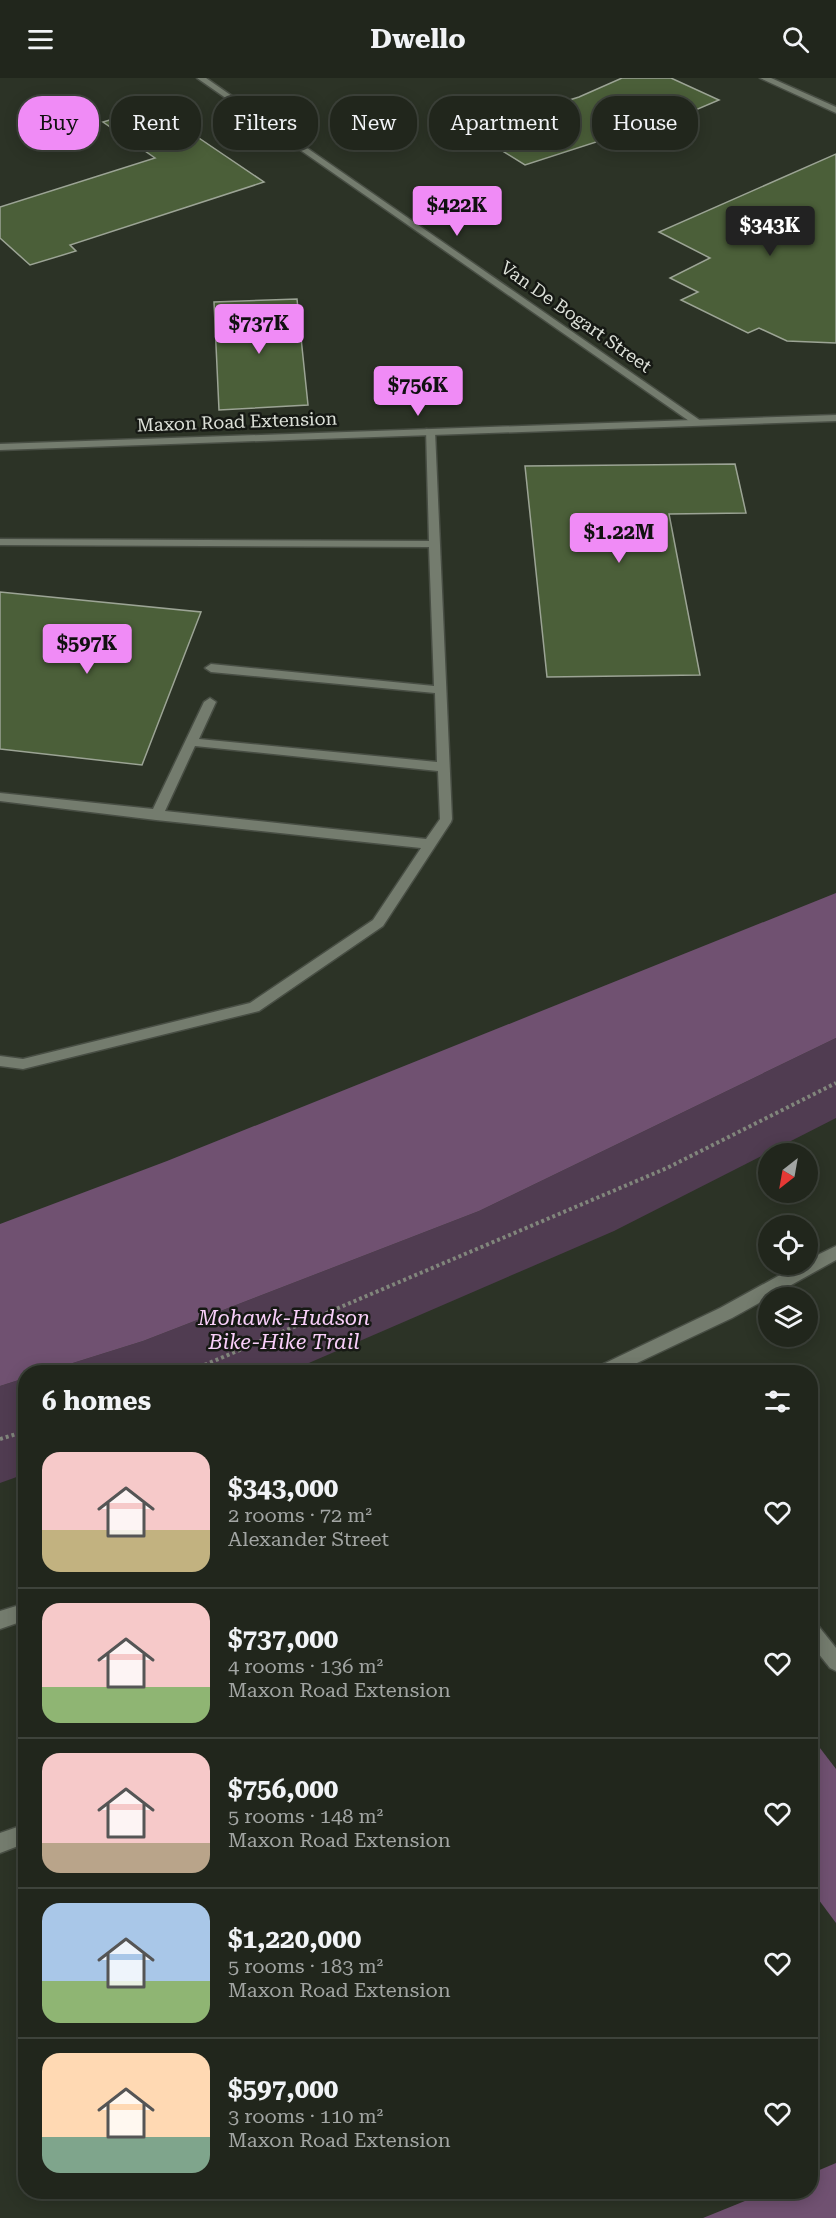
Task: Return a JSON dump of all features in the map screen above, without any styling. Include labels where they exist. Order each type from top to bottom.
[{"type":"street","name":"Van De Bogart Street","points":[[201,78],[696,421]]},
{"type":"street","points":[[764,78],[834,108]]},
{"type":"street","name":"Maxon Road Extension","points":[[0,447],[696,421],[836,418]]},
{"type":"street","points":[[0,1061],[23,1064],[254,1007],[378,923],[446,819],[430,431]]},
{"type":"street","points":[[0,542],[435,544]]},
{"type":"street","points":[[211,668],[441,690]]},
{"type":"street","points":[[156,816],[210,702]]},
{"type":"street","points":[[192,742],[444,767]]},
{"type":"street","points":[[0,797],[156,816],[429,844]]},
{"type":"street","points":[[619,1365],[726,1312],[836,1252]]},
{"type":"street","points":[[0,1620],[18,1614]]},
{"type":"street","points":[[818,1639],[836,1662]]},
{"type":"street","points":[[0,1843],[18,1836]]},
{"type":"path","points":[[204,1365],[667,1168],[836,1083]]},
{"type":"path","points":[[0,1439],[18,1433]]},
{"type":"green space","name":"Mohawk-Hudson Bike-Hike Trail","points":[[836,1038],[836,1118],[787,1143],[758,1143],[758,1158],[614,1231],[304,1365],[66,1365],[143,1341],[479,1211]]},
{"type":"green space","points":[[18,1380],[18,1477],[0,1483],[0,1386]]},
{"type":"shaded area","points":[[836,893],[836,1038],[479,1211],[143,1341],[66,1365],[18,1365],[18,1380],[0,1386],[0,1224],[167,1161]]},
{"type":"shaded area","points":[[818,1745],[836,1769],[836,1923],[818,1899]]},
{"type":"shaded area","points":[[836,2163],[836,2218],[703,2218],[750,2199],[818,2199],[818,2171]]},
{"type":"building","points":[[622,78],[671,78],[719,100],[698,109],[698,96],[592,96],[592,143],[580,147],[580,97]]},
{"type":"building","points":[[111,120],[111,128],[103,122]]},
{"type":"building","points":[[201,139],[213,148],[213,150],[217,150],[264,182],[70,245],[76,251],[30,265],[0,238],[0,207],[155,158],[143,150],[201,150]]},
{"type":"building","points":[[501,150],[571,150],[525,165]]},
{"type":"building","points":[[836,154],[836,343],[787,341],[759,328],[748,333],[681,300],[698,292],[670,278],[710,258],[659,232]]},
{"type":"building","points":[[297,299],[308,405],[219,410],[214,302]]},
{"type":"building","points":[[735,464],[746,513],[669,514],[700,675],[547,677],[525,466]]},
{"type":"building","points":[[0,592],[201,612],[142,765],[0,749]]}]
